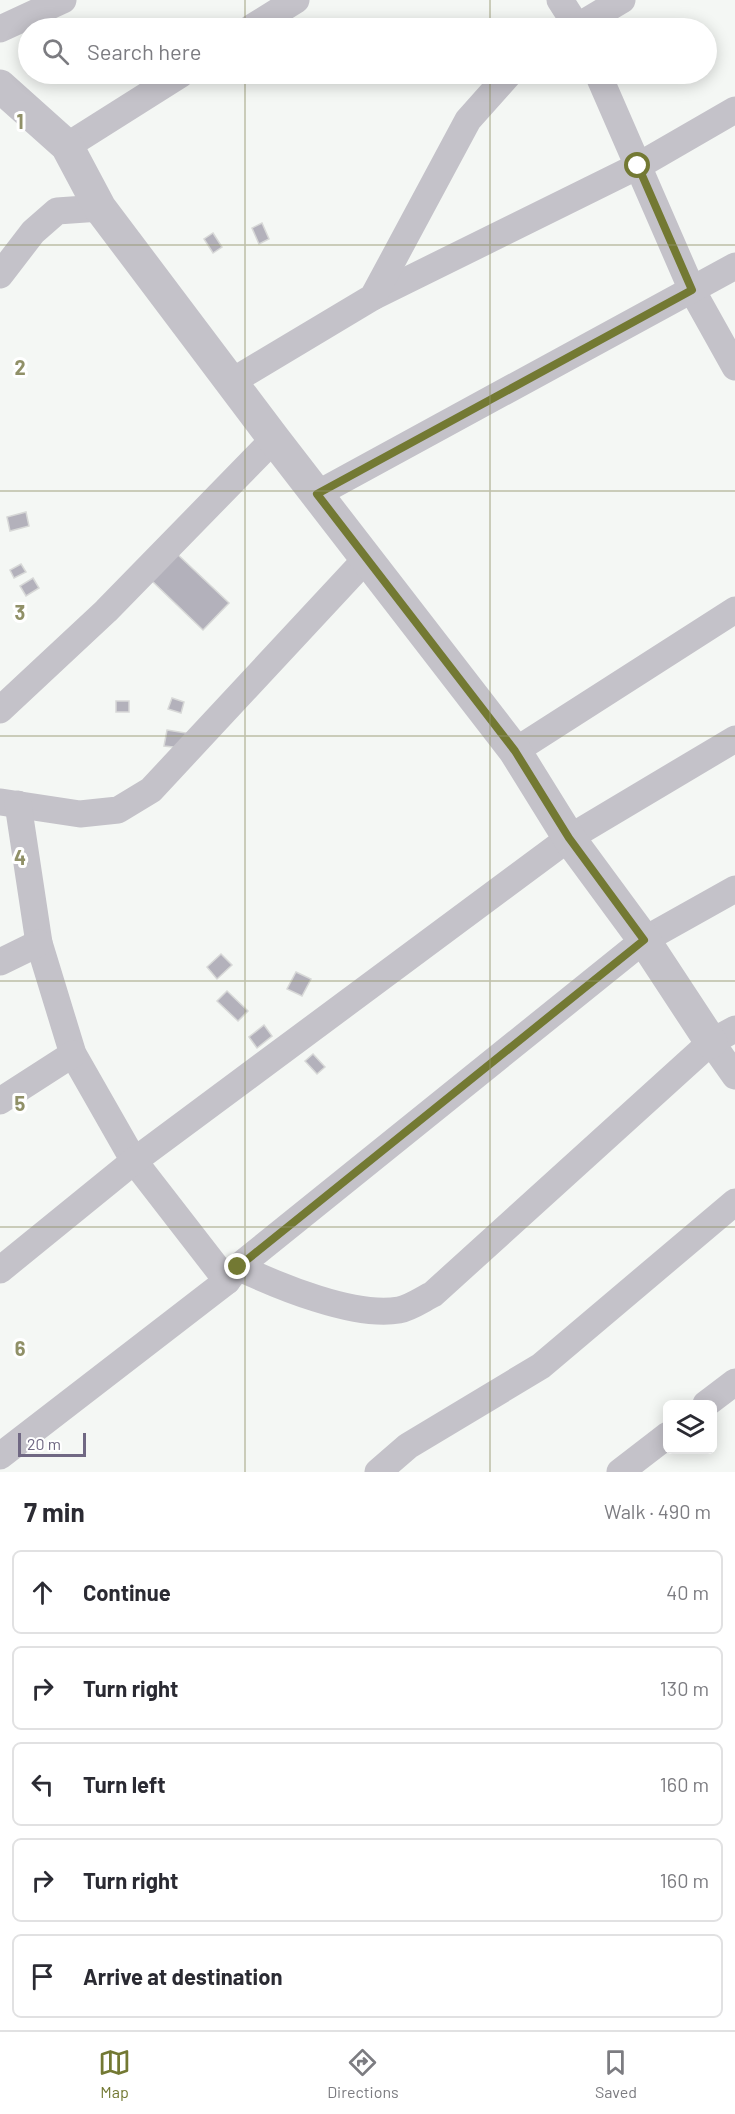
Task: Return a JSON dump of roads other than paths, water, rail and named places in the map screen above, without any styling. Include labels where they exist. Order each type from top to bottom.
[{"type":"street","points":[[24,18],[63,0]]},
{"type":"street","points":[[267,18],[296,0]]},
{"type":"street","points":[[560,0],[571,18]]},
{"type":"street","points":[[593,18],[622,0]]},
{"type":"street","points":[[0,29],[18,21]]},
{"type":"street","points":[[67,146],[165,84]]},
{"type":"street","points":[[373,297],[468,120],[500,84]]},
{"type":"street","points":[[601,84],[692,290],[735,367]]},
{"type":"street","points":[[0,86],[67,146],[100,208],[274,439],[515,751],[569,838],[644,940],[723,1036],[735,1076]]},
{"type":"street","points":[[231,382],[373,297],[638,166],[735,111]]},
{"type":"street","points":[[0,275],[33,232],[57,211],[100,208]]},
{"type":"street","points":[[317,494],[735,266]]},
{"type":"street","points":[[0,710],[106,611],[274,439]]},
{"type":"street","points":[[367,558],[151,790],[118,810],[80,814],[9,803],[39,943],[73,1054],[134,1161],[233,1274],[266,1280],[322,1300],[368,1308],[400,1310],[433,1294],[723,1036]]},
{"type":"street","points":[[515,751],[735,610]]},
{"type":"street","points":[[0,1270],[134,1161],[569,838],[735,739]]},
{"type":"street","points":[[0,1456],[233,1274],[644,940],[735,889]]},
{"type":"street","points":[[0,962],[39,943]]},
{"type":"street","points":[[0,1101],[73,1054]]},
{"type":"street","points":[[378,1472],[408,1446],[541,1366],[735,1202]]},
{"type":"street","points":[[711,1400],[735,1382]]},
{"type":"street","points":[[620,1472],[663,1439]]}]
